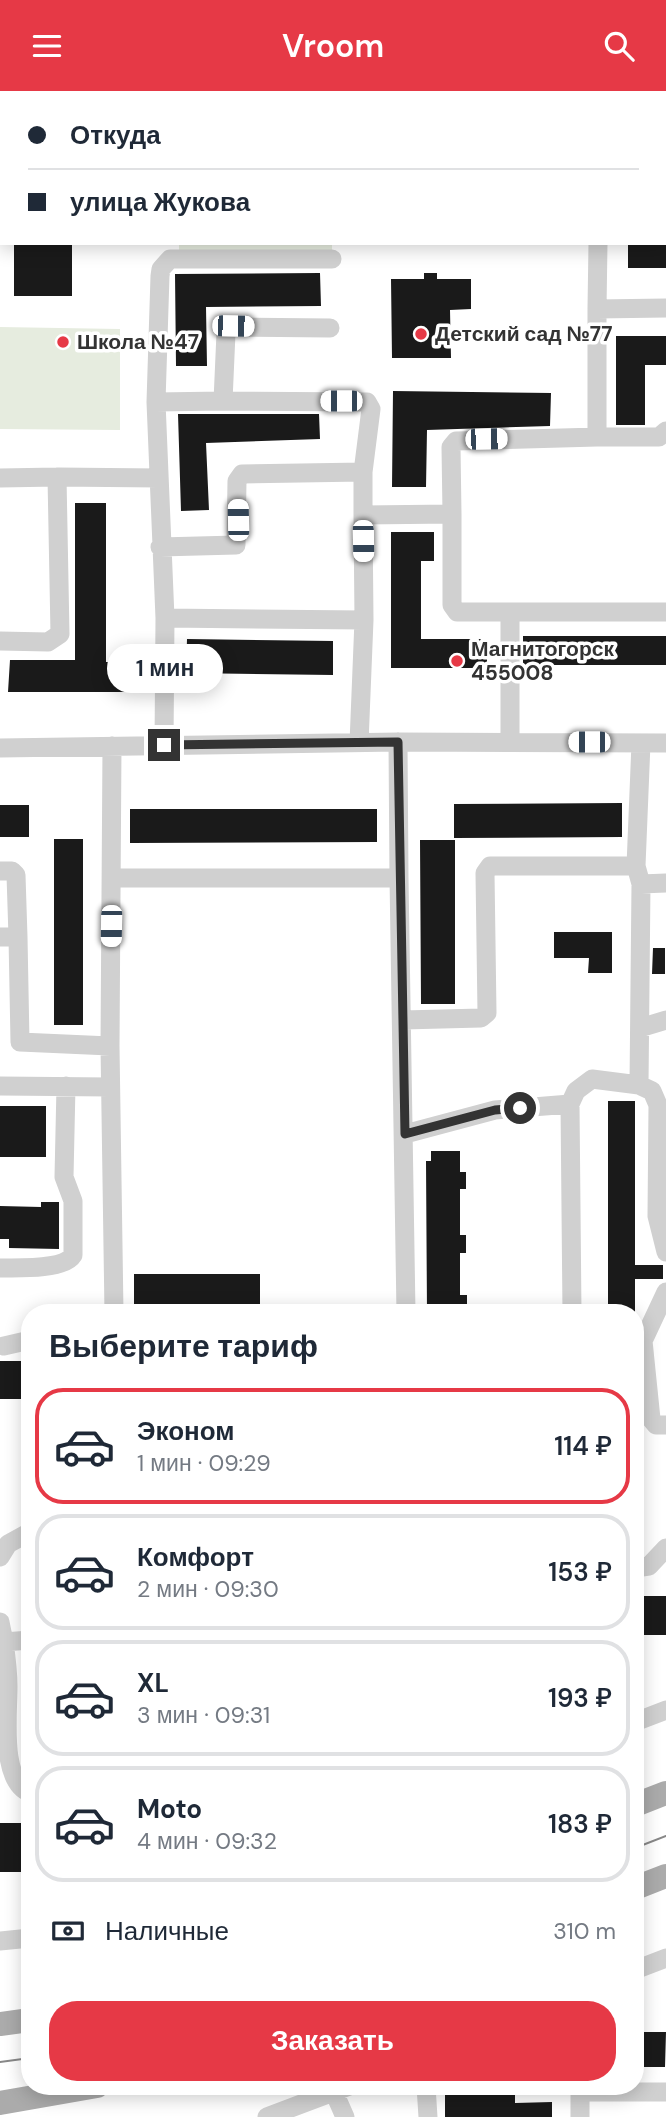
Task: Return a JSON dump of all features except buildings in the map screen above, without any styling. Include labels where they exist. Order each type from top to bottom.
[{"type":"main road","points":[[0,2024],[21,2021]]},
{"type":"main road","points":[[0,2103],[46,2095]]},
{"type":"street","points":[[597,437],[598,245]]},
{"type":"street","points":[[164,745],[165,618],[156,402],[161,269],[170,259],[332,259]]},
{"type":"street","points":[[597,309],[666,308]]},
{"type":"street","points":[[223,401],[226,333],[231,327],[330,328]]},
{"type":"street","points":[[156,402],[367,402],[371,409],[363,472],[364,620],[359,743]]},
{"type":"street","points":[[666,431],[659,437],[456,441],[451,447],[453,608],[459,612],[666,612]]},
{"type":"street","points":[[160,547],[236,545],[237,481],[242,474],[363,472]]},
{"type":"street","points":[[0,641],[48,642],[60,634],[57,477]]},
{"type":"street","points":[[0,478],[159,478]]},
{"type":"street","points":[[363,515],[452,515]]},
{"type":"street","points":[[510,612],[510,742]]},
{"type":"street","points":[[165,618],[364,620]]},
{"type":"street","points":[[398,742],[405,1134],[405,1304]]},
{"type":"street","points":[[0,748],[398,742],[666,743]]},
{"type":"street","points":[[639,1085],[638,875],[641,743]]},
{"type":"street","points":[[112,746],[110,1087],[114,1304]]},
{"type":"street","points":[[403,1020],[481,1018],[487,1013],[485,873],[489,866],[638,875],[666,883]]},
{"type":"street","points":[[0,871],[12,871],[16,875],[9,937],[20,1042],[110,1046]]},
{"type":"street","points":[[112,878],[399,878]]},
{"type":"street","points":[[640,1028],[666,1020]]},
{"type":"street","points":[[572,1304],[570,1104],[576,1091],[592,1079],[639,1085],[652,1091],[658,1105],[657,1216],[666,1252]]},
{"type":"street","points":[[0,1086],[110,1087]]},
{"type":"street","points":[[0,1268],[37,1269],[67,1261],[73,1255],[73,1201],[64,1177],[66,1086]]},
{"type":"street","points":[[405,1134],[495,1110],[570,1104]]},
{"type":"street","points":[[644,1332],[666,1292]]},
{"type":"street","points":[[4,1346],[21,1342]]},
{"type":"street","points":[[644,1374],[651,1419],[656,1425],[666,1425]]},
{"type":"street","points":[[0,1557],[8,1544],[21,1537]]},
{"type":"street","points":[[644,1567],[649,1566],[666,1548]]},
{"type":"street","points":[[0,1622],[8,1687],[4,1765],[8,1777],[21,1789]]},
{"type":"street","points":[[2,1642],[21,1641]]},
{"type":"street","points":[[644,1719],[666,1710]]},
{"type":"street","points":[[0,1941],[21,1939]]},
{"type":"street","points":[[644,1967],[666,1958]]},
{"type":"street","points":[[644,2091],[666,2092]]},
{"type":"street","points":[[273,2116],[326,2095]]},
{"type":"street","points":[[342,2095],[345,2117]]},
{"type":"street","points":[[427,2095],[428,2117]]},
{"type":"street","points":[[580,2117],[581,2095]]},
{"type":"shaded area","points":[[179,245],[332,245],[332,250],[179,250]]},
{"type":"shaded area","points":[[0,327],[120,329],[120,430],[0,429]]},
{"type":"tram line","points":[[644,1845],[666,1836]]},
{"type":"tram line","points":[[0,2062],[21,2059]]},
{"type":"place","name":"Детский сад №77","points":[[421,334]]},
{"type":"place","name":"Школа №47","points":[[63,342]]},
{"type":"place","name":"Магнитогорск 455008","points":[[457,661]]},
{"type":"route","points":[[164,745],[398,742],[405,1134],[495,1110],[520,1108]]}]
